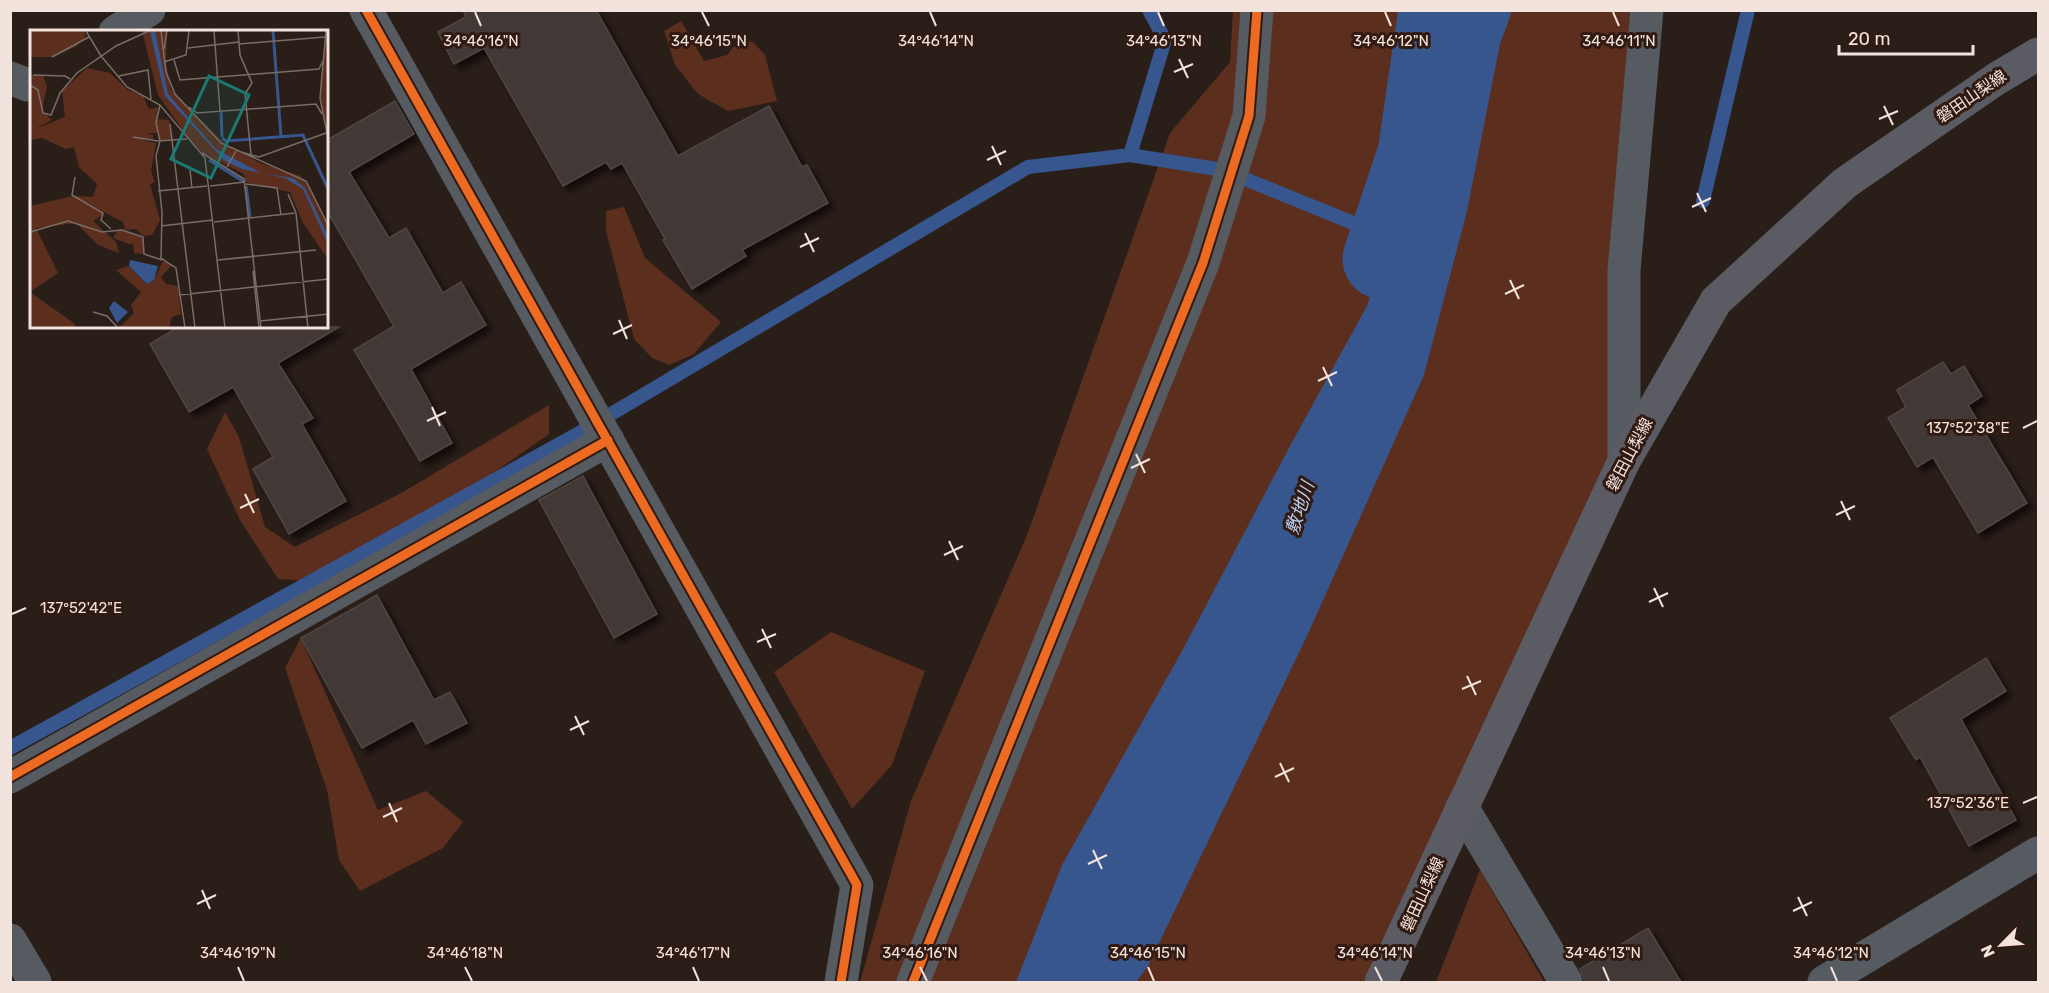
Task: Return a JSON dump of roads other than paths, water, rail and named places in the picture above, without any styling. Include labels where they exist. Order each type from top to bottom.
[{"type":"main road","name":"磐田山梨線","points":[[1381,982],[1624,461],[1716,302],[1845,183],[1996,79],[2038,54]]},
{"type":"street","points":[[118,30],[149,10]]},
{"type":"street","points":[[366,10],[857,885],[841,982]]},
{"type":"street","points":[[913,982],[1203,263],[1249,116],[1257,10]]},
{"type":"street","points":[[1624,461],[1624,270],[1647,10]]},
{"type":"street","points":[[10,78],[28,85],[30,84]]},
{"type":"street","points":[[10,777],[608,440]]},
{"type":"street","points":[[1462,807],[1566,982]]},
{"type":"street","points":[[1824,982],[2038,853]]},
{"type":"street","points":[[10,940],[35,982]]},
{"type":"water","points":[[1439,11],[1512,11],[1500,44],[1467,211],[1424,375],[1307,636],[1148,966],[1136,982],[1016,982],[1062,865],[1182,651],[1367,306],[1418,154]]},
{"type":"waterway","points":[[1130,155],[1165,40],[1149,10]]},
{"type":"waterway","name":"敷地川","points":[[1383,259],[1418,154],[1439,10]]},
{"type":"waterway","points":[[1703,201],[1748,10]]},
{"type":"waterway","points":[[10,748],[574,436],[1028,167],[1130,155],[1223,170],[1390,238]]}]
